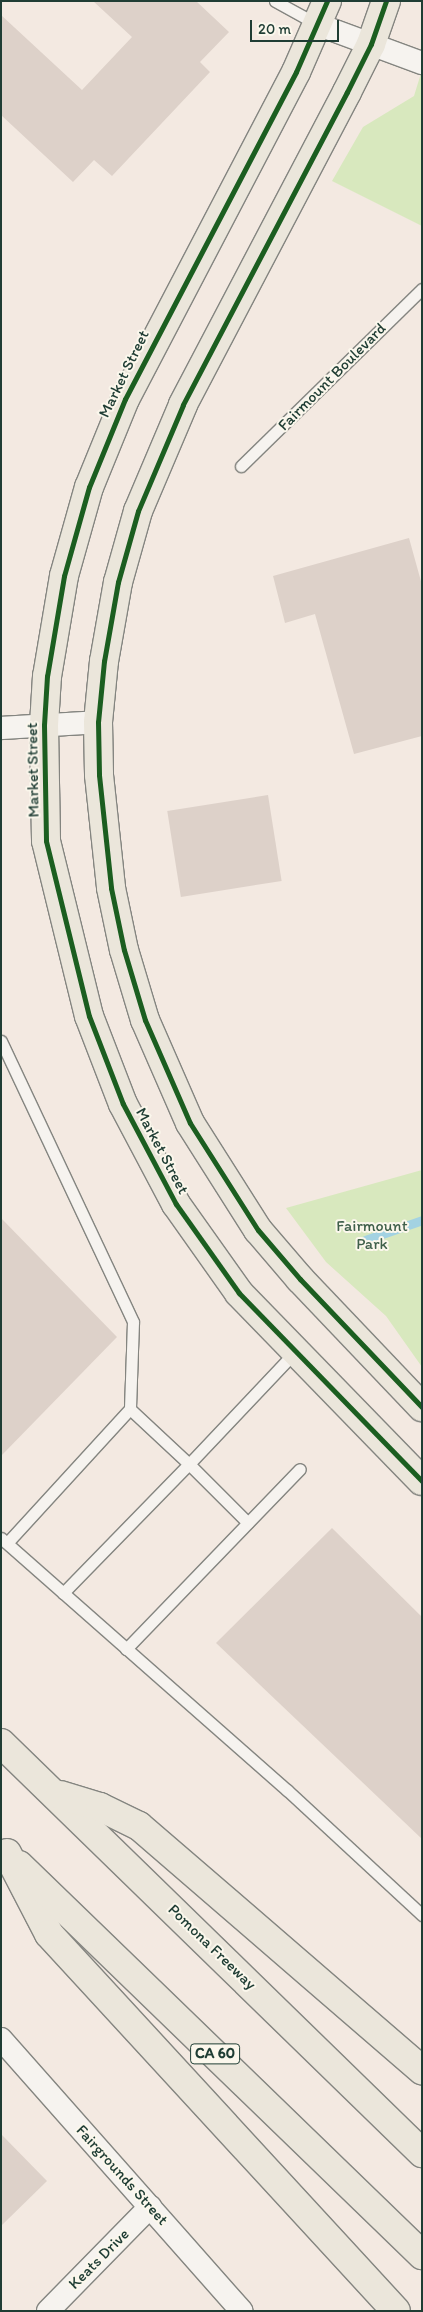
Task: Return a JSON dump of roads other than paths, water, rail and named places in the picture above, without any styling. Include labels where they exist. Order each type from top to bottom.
[{"type":"main road","points":[[386,1],[371,44],[187,397],[153,472],[118,582],[104,662],[98,722],[104,837],[116,916],[145,1020],[170,1080],[195,1131],[258,1230],[300,1279],[422,1407]]},
{"type":"main road","name":"Market Street","points":[[323,13],[139,369],[103,448],[64,576],[47,676],[44,725],[46,841],[89,1016],[123,1104],[176,1204],[239,1293],[422,1481]]},
{"type":"main road","name":"Pomona Freeway","points":[[1,1743],[57,1794],[422,2152]]},
{"type":"main road","points":[[57,1794],[100,1807],[139,1826],[422,2070]]},
{"type":"main road","points":[[4,1851],[49,1934],[396,2311]]},
{"type":"main road","name":"CA 60","points":[[4,1851],[422,2255]]},
{"type":"street","points":[[323,13],[371,44],[422,63]]},
{"type":"street","points":[[1,728],[98,722]]},
{"type":"street","name":"Fairgrounds Street","points":[[1,2039],[242,2311]]},
{"type":"street","name":"Keats Drive","points":[[48,2311],[150,2207]]},
{"type":"lane","points":[[276,1],[323,13]]},
{"type":"lane","name":"Fairmount Boulevard","points":[[242,466],[422,289]]},
{"type":"lane","points":[[1,1041],[133,1322],[130,1410],[4,1540],[62,1594],[287,1790],[422,1915]]},
{"type":"lane","points":[[62,1594],[296,1351]]},
{"type":"lane","points":[[130,1410],[189,1464],[248,1523]]},
{"type":"lane","points":[[126,1649],[300,1469]]},
{"type":"waterway","points":[[365,1240],[422,1220]]},
{"type":"park label","name":"Fairmount Park","points":[[372,1235]]}]
